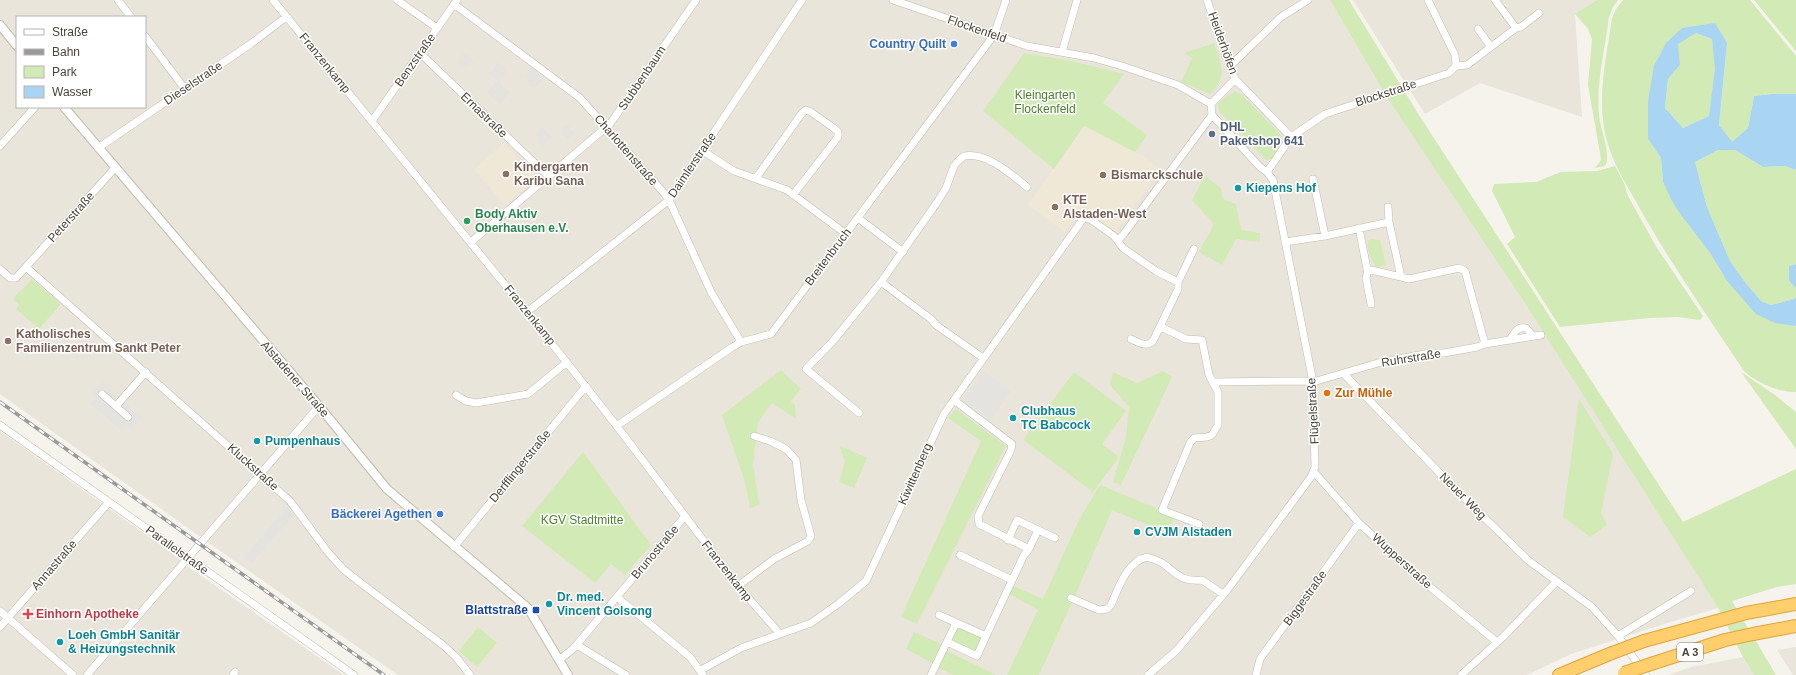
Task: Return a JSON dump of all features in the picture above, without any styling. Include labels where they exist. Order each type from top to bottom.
[{"type":"highway","name":"A 3","points":[[1559,675],[1644,641],[1746,613],[1796,604]]},
{"type":"highway","name":"A 3","points":[[1620,674],[1725,640],[1796,626]]},
{"type":"street","points":[[118,0],[129,16]]},
{"type":"street","name":"Franzenkamp","points":[[273,0],[567,362],[616,424],[738,586],[780,634]]},
{"type":"street","points":[[397,0],[437,28]]},
{"type":"street","name":"Stubbenbaum","points":[[471,242],[613,121],[696,0]]},
{"type":"street","name":"Daimlerstraße","points":[[527,312],[669,200],[802,0]]},
{"type":"street","name":"Flockenfeld","points":[[893,0],[1027,46],[1101,60],[1178,85],[1211,104]]},
{"type":"street","name":"Breitenbruch","points":[[616,424],[621,423],[741,342],[771,334],[994,35],[1006,0]]},
{"type":"street","points":[[1062,52],[1077,0]]},
{"type":"street","name":"Heiderhöfen","points":[[1207,0],[1235,79],[1291,136]]},
{"type":"street","points":[[1230,66],[1281,17],[1308,0]]},
{"type":"street","points":[[1428,0],[1455,55],[1456,66]]},
{"type":"street","points":[[1495,0],[1516,28]]},
{"type":"street","name":"Benzstraße","points":[[372,121],[456,2]]},
{"type":"street","name":"Charlottenstraße","points":[[456,2],[580,98],[669,200],[709,288],[741,342]]},
{"type":"street","name":"Blockstraße","points":[[1267,172],[1291,136],[1310,122],[1330,111],[1449,73],[1456,66],[1467,65],[1516,28],[1521,27],[1539,13]]},
{"type":"street","name":"Dieselstraße","points":[[98,148],[185,89],[282,20],[288,18]]},
{"type":"street","points":[[0,25],[16,45]]},
{"type":"street","points":[[1478,29],[1491,47]]},
{"type":"street","points":[[146,37],[185,89]]},
{"type":"street","name":"Ernastraße","points":[[420,53],[548,176]]},
{"type":"street","points":[[1178,282],[1156,271],[1123,248],[1118,240],[1212,115],[1211,104],[1235,79]]},
{"type":"street","points":[[0,146],[34,108]]},
{"type":"street","name":"Alstadener Straße","points":[[65,108],[387,488],[454,547],[526,606],[534,616],[568,675]]},
{"type":"street","points":[[756,178],[802,113],[806,110],[811,112],[835,128],[838,132],[838,137],[794,195]]},
{"type":"street","name":"Flügelstraße","points":[[1212,115],[1260,167],[1267,172],[1274,185],[1313,382],[1314,472]]},
{"type":"street","points":[[703,151],[730,169],[783,188],[846,234]]},
{"type":"street","points":[[860,413],[806,369],[833,342],[903,252],[941,196],[954,166],[961,157],[967,155],[976,156],[1000,166],[1027,187]]},
{"type":"street","name":"Peterstraße","points":[[0,269],[14,279],[115,168]]},
{"type":"street","points":[[1313,179],[1325,236]]},
{"type":"street","points":[[1388,207],[1401,277]]},
{"type":"street","points":[[858,218],[903,252]]},
{"type":"street","name":"Kiwittenberg","points":[[702,672],[741,648],[811,623],[833,608],[866,581],[940,420],[983,358],[1085,218],[1090,219],[1118,240]]},
{"type":"street","points":[[1285,242],[1325,236],[1390,222]]},
{"type":"street","points":[[1359,228],[1366,267],[1368,270],[1366,278],[1371,304]]},
{"type":"street","points":[[1130,339],[1142,344],[1149,344],[1153,341],[1178,289],[1178,282],[1194,249]]},
{"type":"street","name":"Kluckstraße","points":[[26,266],[262,474],[297,509],[327,551],[343,569],[443,645],[456,657],[470,675]]},
{"type":"street","points":[[1368,270],[1409,279],[1459,268],[1464,270],[1485,344]]},
{"type":"street","points":[[881,282],[931,319],[936,325],[983,358]]},
{"type":"street","points":[[1161,327],[1186,339],[1202,340],[1208,375],[1218,392],[1217,428],[1207,437],[1197,437],[1190,442],[1162,510],[1198,524]]},
{"type":"street","name":"Ruhrstraße","points":[[1213,382],[1313,382],[1378,363],[1537,336],[1526,328],[1520,327],[1516,330],[1510,340]]},
{"type":"street","points":[[456,395],[466,401],[476,404],[528,394],[535,391],[567,362]]},
{"type":"street","points":[[116,406],[146,372]]},
{"type":"street","name":"Neuer Weg","points":[[1344,374],[1474,508],[1533,564],[1556,582],[1592,606],[1618,636],[1646,675]]},
{"type":"street","name":"Derfflingerstraße","points":[[454,547],[586,386]]},
{"type":"street","points":[[102,394],[128,417]]},
{"type":"street","points":[[954,400],[1012,444],[1011,450],[978,519],[981,526],[1029,549]]},
{"type":"street","points":[[87,675],[262,474],[319,406]]},
{"type":"street","name":"Parallelstraße","points":[[0,425],[354,675]]},
{"type":"street","points":[[738,586],[774,559],[808,541],[811,536],[801,500],[796,460],[786,449],[770,441],[754,436]]},
{"type":"street","points":[[1148,675],[1176,651],[1223,594],[1254,555],[1314,472]]},
{"type":"street","name":"Wupperstraße","points":[[1314,472],[1359,523],[1418,577],[1497,642]]},
{"type":"street","name":"Annastraße","points":[[0,627],[109,502]]},
{"type":"street","name":"Brunostraße","points":[[559,660],[577,645],[686,516]]},
{"type":"street","points":[[1008,540],[1017,520],[1055,538]]},
{"type":"street","name":"Biggestraße","points":[[1256,675],[1260,658],[1359,523]]},
{"type":"street","points":[[947,642],[977,656],[1024,555],[1029,549],[1038,530]]},
{"type":"street","points":[[960,555],[1012,580]]},
{"type":"street","points":[[1070,598],[1099,610],[1107,610],[1130,567],[1138,560],[1147,557],[1164,564],[1175,575],[1190,581],[1202,580],[1223,594]]},
{"type":"street","points":[[1461,675],[1482,657],[1556,582]]},
{"type":"street","points":[[1618,636],[1691,591]]},
{"type":"street","points":[[617,597],[690,657],[702,672]]},
{"type":"street","points":[[0,611],[73,675]]},
{"type":"street","points":[[939,615],[986,636]]},
{"type":"street","points":[[931,675],[956,623]]},
{"type":"street","points":[[577,645],[626,675]]},
{"type":"shaded area","points":[[0,0],[1330,0],[1388,99],[1548,334],[1718,608],[1571,654],[1527,675],[398,675],[0,394]]},
{"type":"shaded area","points":[[1353,0],[1597,0],[1575,15],[1582,117],[1480,83],[1425,114]]},
{"type":"shaded area","points":[[465,52],[475,61],[468,67],[462,69],[458,65],[460,58]]},
{"type":"shaded area","points":[[498,62],[508,69],[499,82],[510,93],[499,104],[487,92],[497,81],[489,74]]},
{"type":"shaded area","points":[[530,68],[544,78],[534,89],[529,85],[531,83],[523,77]]},
{"type":"shaded area","points":[[567,124],[574,133],[568,139],[560,130]]},
{"type":"shaded area","name":"Bismarckschule","points":[[1084,125],[1142,156],[1161,169],[1116,232],[1083,209],[1065,232],[1028,205]]},
{"type":"shaded area","points":[[542,127],[552,137],[542,146],[535,135]]},
{"type":"shaded area","name":"Kindergarten Karibu Sana","points":[[504,143],[538,177],[505,205],[474,170]]},
{"type":"shaded area","points":[[984,371],[1012,391],[991,420],[963,400]]},
{"type":"shaded area","points":[[102,382],[142,417],[131,430],[127,426],[122,431],[90,403],[95,398],[92,394]]},
{"type":"shaded area","points":[[0,431],[180,559],[190,568],[344,675],[0,675]]},
{"type":"shaded area","points":[[288,506],[294,515],[251,564],[243,558]]},
{"type":"shaded area","points":[[1796,647],[1796,675],[1793,675],[1777,650]]},
{"type":"shaded area","points":[[1743,657],[1754,675],[1668,675],[1691,667]]},
{"type":"green space","points":[[1330,0],[1349,0],[1417,112],[1683,522],[1796,469],[1796,584],[1777,587],[1732,601],[1776,675],[1754,675],[1718,608],[1525,303],[1388,99]]},
{"type":"green space","points":[[1597,0],[1618,0],[1609,17],[1601,66],[1598,103],[1607,161],[1605,166],[1595,168],[1601,160],[1588,85],[1592,39],[1588,29],[1575,14]]},
{"type":"green space","points":[[1623,0],[1750,0],[1796,56],[1796,94],[1754,96],[1748,128],[1732,143],[1719,125],[1727,43],[1682,28],[1648,101],[1648,139],[1661,158],[1663,182],[1681,215],[1710,253],[1727,281],[1791,325],[1796,326],[1796,392],[1775,389],[1761,383],[1744,371],[1651,228],[1613,158],[1606,138],[1602,113],[1602,100],[1612,18],[1616,9]]},
{"type":"green space","points":[[1754,0],[1796,0],[1796,51]]},
{"type":"green space","points":[[1696,33],[1712,39],[1716,69],[1709,116],[1683,128],[1665,108],[1668,79],[1680,65],[1677,44]]},
{"type":"green space","points":[[1214,43],[1222,70],[1220,81],[1210,94],[1181,82],[1192,58],[1184,53]]},
{"type":"green space","name":"Kleingarten Flockenfeld","points":[[1024,53],[1072,61],[1124,74],[1103,103],[1147,135],[1135,152],[1084,126],[1054,169],[983,111]]},
{"type":"green space","points":[[1235,92],[1241,94],[1281,135],[1281,143],[1271,159],[1266,160],[1219,111],[1218,103]]},
{"type":"green space","points":[[1718,150],[1735,150],[1763,167],[1785,166],[1796,170],[1796,264],[1789,266],[1789,281],[1796,288],[1796,297],[1794,299],[1771,305],[1761,301],[1730,261],[1707,207],[1695,162]]},
{"type":"green space","points":[[1615,166],[1624,183],[1628,196],[1657,248],[1703,316],[1700,320],[1678,317],[1649,318],[1560,327],[1507,244],[1515,237],[1492,191],[1494,184],[1536,182],[1561,172],[1597,171]]},
{"type":"green space","points":[[1205,176],[1221,188],[1223,199],[1236,204],[1241,230],[1260,233],[1260,242],[1236,239],[1222,265],[1199,252],[1214,224],[1192,200]]},
{"type":"green space","points":[[1371,239],[1380,240],[1386,265],[1376,267],[1368,247],[1368,241]]},
{"type":"green space","points":[[32,279],[61,304],[39,329],[16,309],[19,305],[13,299]]},
{"type":"green space","points":[[781,370],[801,389],[791,401],[795,405],[796,419],[772,403],[758,422],[753,464],[759,504],[750,509],[745,482],[722,415]]},
{"type":"green space","points":[[1163,371],[1172,377],[1121,485],[1113,482],[1126,437],[1129,407],[1110,385],[1113,372],[1137,383]]},
{"type":"green space","points":[[1074,372],[1126,411],[1102,444],[1119,457],[1093,492],[1023,440]]},
{"type":"green space","points":[[1741,372],[1775,395],[1796,412],[1796,449]]},
{"type":"green space","points":[[1579,399],[1613,454],[1601,513],[1607,525],[1590,537],[1563,517]]},
{"type":"green space","points":[[956,409],[1006,446],[917,624],[901,617],[981,441],[948,418]]},
{"type":"green space","points":[[839,445],[867,458],[854,488],[839,482],[845,461]]},
{"type":"green space","name":"KGV Stadtmitte","points":[[583,452],[651,545],[625,575],[611,564],[595,583],[522,526]]},
{"type":"green space","points":[[1100,485],[1175,516],[1167,533],[1112,510],[1039,675],[1007,675],[1038,610],[1010,594],[1013,586],[1043,599],[1079,520]]},
{"type":"green space","points":[[478,627],[497,643],[477,667],[459,651]]},
{"type":"green space","points":[[957,627],[981,637],[982,640],[975,652],[951,639]]},
{"type":"green space","points":[[914,632],[943,645],[934,664],[906,649]]},
{"type":"green space","points":[[949,646],[947,651],[996,675],[953,675],[937,667]]},
{"type":"water","points":[[1715,23],[1727,43],[1719,125],[1732,142],[1748,128],[1754,96],[1796,94],[1796,170],[1785,166],[1763,167],[1735,150],[1718,150],[1695,162],[1707,207],[1730,261],[1761,301],[1771,305],[1794,299],[1796,297],[1796,326],[1775,323],[1756,314],[1727,281],[1710,253],[1681,215],[1663,182],[1661,158],[1648,139],[1648,101],[1654,66],[1666,43],[1682,28]],"holes":[[[1696,33],[1712,39],[1715,69],[1709,116],[1683,128],[1665,108],[1668,79],[1680,65],[1678,44]]]},
{"type":"water","points":[[1796,264],[1796,288],[1789,281],[1789,266]]},
{"type":"railway","points":[[0,402],[384,675]]},
{"type":"place","name":"Country Quilt","points":[[954,44]]},
{"type":"place","name":"DHL Paketshop 641","points":[[1212,134]]},
{"type":"place","name":"Kindergarten Karibu Sana","points":[[506,174]]},
{"type":"place","name":"Bismarckschule","points":[[1103,175]]},
{"type":"place","name":"Kiepens Hof","points":[[1238,188]]},
{"type":"place","name":"KTE Alstaden-West","points":[[1055,207]]},
{"type":"place","name":"Body Aktiv Oberhausen e.V.","points":[[467,221]]},
{"type":"place","name":"Katholisches Familienzentrum Sankt Peter","points":[[8,341]]},
{"type":"place","name":"Zur Mühle","points":[[1327,393]]},
{"type":"place","name":"Clubhaus TC Babcock","points":[[1013,418]]},
{"type":"place","name":"Pumpenhaus","points":[[257,441]]},
{"type":"place","name":"Bäckerei Agethen","points":[[440,514]]},
{"type":"place","name":"CVJM Alstaden","points":[[1137,532]]},
{"type":"place","name":"Dr. med. Vincent Golsong","points":[[549,604]]},
{"type":"place","name":"Blattstraße","points":[[536,610]]},
{"type":"place","name":"Einhorn Apotheke","points":[[28,614]]},
{"type":"place","name":"Loeh GmbH Sanitär & Heizungstechnik","points":[[60,642]]}]
